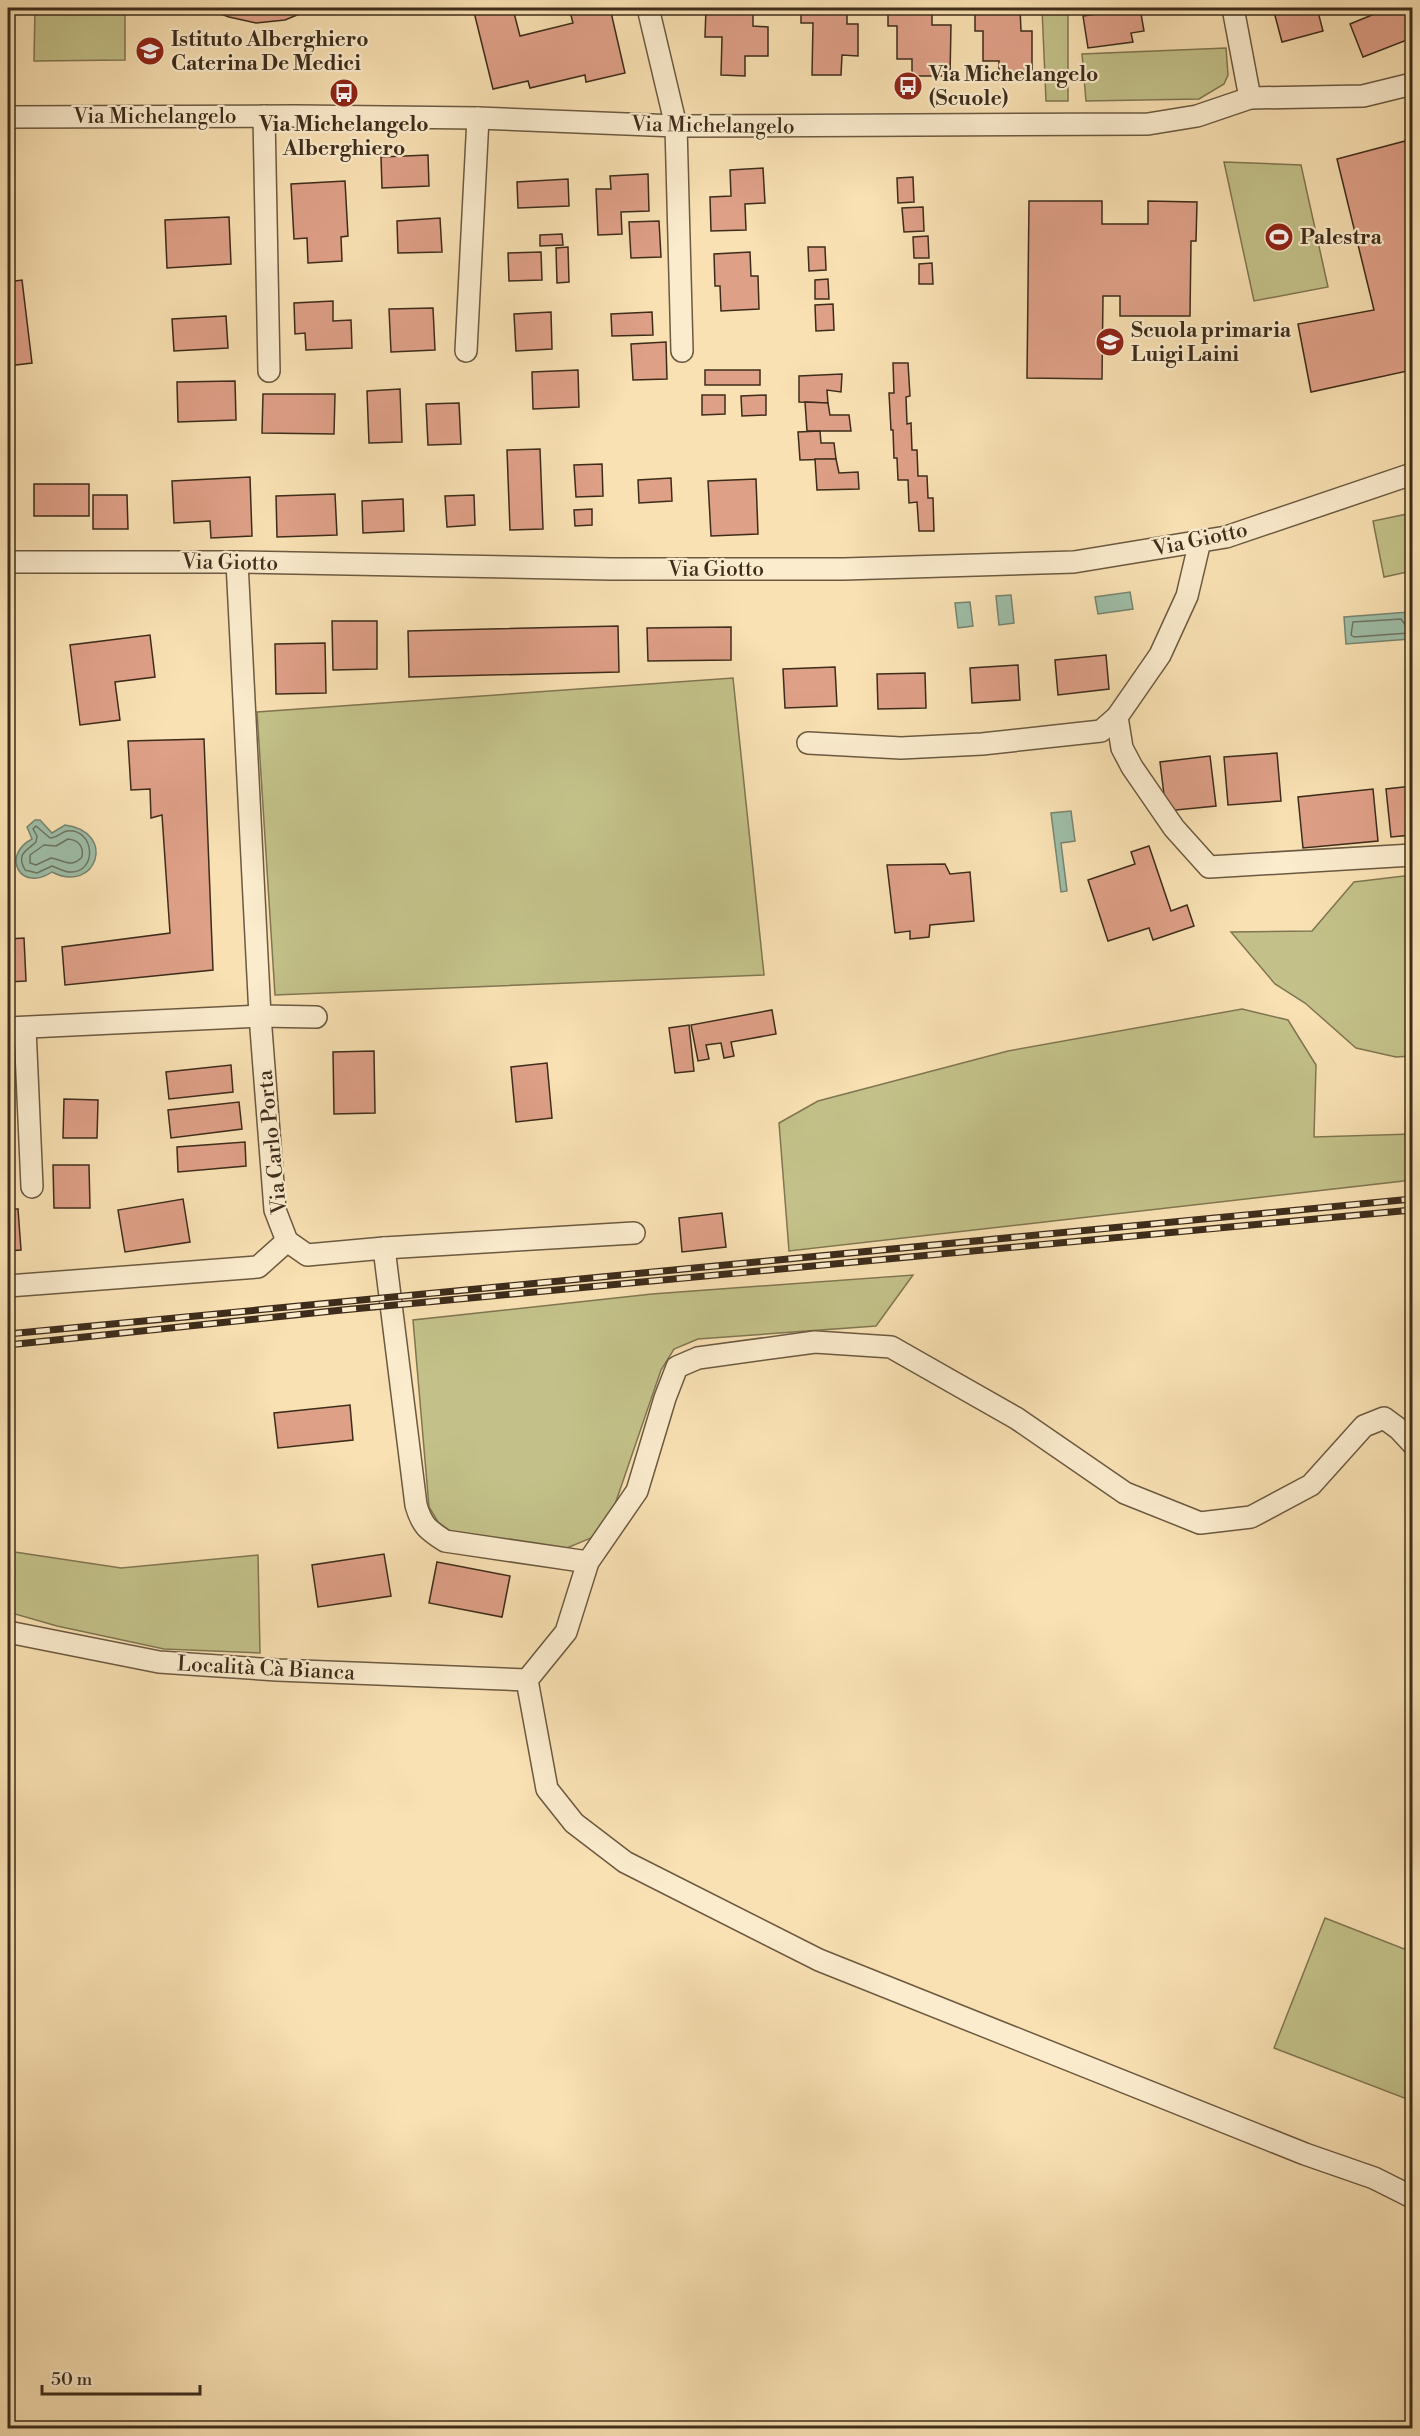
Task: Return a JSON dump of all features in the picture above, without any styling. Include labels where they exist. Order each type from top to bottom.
[{"type":"street","points":[[648,8],[676,126],[682,351]]},
{"type":"street","points":[[1233,8],[1250,98]]},
{"type":"street","name":"Via Michelangelo","points":[[8,117],[478,118],[676,126],[1148,124],[1197,116],[1250,98],[1363,96],[1413,84]]},
{"type":"street","points":[[264,116],[269,371]]},
{"type":"street","points":[[466,351],[478,118]]},
{"type":"street","name":"Via Giotto","points":[[8,562],[237,562],[611,569],[844,569],[1074,562],[1226,537],[1413,474]]},
{"type":"street","points":[[808,743],[901,748],[982,744],[1101,730],[1117,717],[1160,655],[1187,597],[1200,541]]},
{"type":"street","name":"Via Carlo Porta","points":[[237,562],[260,1016],[275,1210],[287,1241],[307,1255],[384,1248],[634,1233]]},
{"type":"street","points":[[1117,717],[1122,748],[1132,767],[1174,828],[1209,867],[1413,855]]},
{"type":"street","points":[[32,1186],[16,1028],[260,1016],[316,1017]]},
{"type":"street","points":[[8,1286],[258,1267],[287,1241]]},
{"type":"street","points":[[384,1248],[416,1505],[420,1521],[430,1531],[446,1541],[588,1562]]},
{"type":"street","points":[[1406,1436],[1384,1418],[1364,1426],[1311,1485],[1251,1517],[1200,1523],[1125,1493],[1016,1418],[891,1347],[814,1342],[698,1358],[677,1367],[637,1491],[588,1562],[566,1632],[527,1680],[547,1790],[574,1823],[625,1862],[819,1960],[1305,2154],[1374,2178],[1413,2197]]},
{"type":"street","name":"Località Cà Bianca","points":[[8,1632],[159,1662],[277,1670],[527,1680]]},
{"type":"shaded area","points":[[35,8],[125,8],[125,60],[34,61]]},
{"type":"shaded area","points":[[1042,8],[1068,8],[1068,101],[1046,101]]},
{"type":"shaded area","points":[[1226,48],[1228,75],[1224,84],[1199,99],[1086,101],[1082,54]]},
{"type":"shaded area","name":"Palestra","points":[[1224,162],[1301,165],[1328,287],[1254,301]]},
{"type":"shaded area","points":[[1412,513],[1412,571],[1384,577],[1373,521]]},
{"type":"shaded area","points":[[733,678],[764,975],[275,995],[257,712]]},
{"type":"shaded area","points":[[1412,875],[1412,1056],[1396,1057],[1356,1048],[1305,1003],[1275,984],[1231,932],[1312,931],[1354,882]]},
{"type":"shaded area","points":[[1242,1009],[1288,1020],[1316,1065],[1314,1137],[1412,1134],[1412,1180],[789,1251],[779,1123],[818,1101],[1008,1051]]},
{"type":"shaded area","points":[[913,1275],[876,1326],[698,1339],[674,1349],[661,1370],[612,1513],[591,1538],[567,1548],[453,1533],[438,1522],[429,1507],[413,1320],[652,1294]]},
{"type":"shaded area","points":[[8,1551],[121,1568],[258,1555],[260,1653],[164,1649],[57,1626],[8,1612]]},
{"type":"shaded area","points":[[1325,1918],[1412,1952],[1412,2101],[1274,2048]]},
{"type":"water","points":[[1130,592],[1133,609],[1098,614],[1095,597]]},
{"type":"water","points":[[1011,595],[1014,623],[999,625],[996,596]]},
{"type":"water","points":[[970,602],[973,626],[958,628],[955,603]]},
{"type":"water","points":[[1409,612],[1410,639],[1346,644],[1344,617]]},
{"type":"water","points":[[1071,811],[1075,841],[1061,843],[1067,891],[1061,892],[1051,813]]},
{"type":"water","points":[[35,820],[40,820],[52,833],[65,825],[81,830],[92,839],[96,849],[95,860],[89,869],[80,875],[67,877],[52,872],[31,878],[18,870],[17,854],[22,846],[32,839],[27,827]]},
{"type":"building","points":[[215,8],[314,8],[285,20],[256,23],[215,12]]},
{"type":"building","points":[[473,8],[519,8],[513,9],[520,36],[573,23],[569,8],[610,8],[625,73],[586,82],[585,75],[530,88],[528,81],[493,89]]},
{"type":"building","points":[[706,8],[753,8],[753,26],[768,27],[768,56],[745,56],[745,76],[721,75],[722,37],[705,37]]},
{"type":"building","points":[[801,8],[847,8],[847,24],[858,24],[858,56],[842,55],[841,75],[812,75],[813,23],[801,23]]},
{"type":"building","points":[[888,8],[932,8],[932,25],[951,25],[950,76],[912,76],[912,59],[897,59],[897,26],[888,26]]},
{"type":"building","points":[[975,8],[1020,8],[1021,31],[1032,31],[1032,78],[999,78],[999,61],[983,61],[983,31],[975,31]]},
{"type":"building","points":[[1110,8],[1140,8],[1144,31],[1131,33],[1133,42],[1088,48],[1083,16],[1110,12]]},
{"type":"building","points":[[1273,8],[1317,8],[1323,31],[1282,42]]},
{"type":"building","points":[[1389,8],[1412,8],[1412,38],[1363,57],[1350,24]]},
{"type":"building","points":[[1405,141],[1412,174],[1412,370],[1311,392],[1298,324],[1374,310],[1337,159]]},
{"type":"building","points":[[428,155],[429,186],[382,188],[381,157]]},
{"type":"building","points":[[763,168],[765,203],[745,204],[746,230],[711,231],[710,197],[731,196],[730,170]]},
{"type":"building","points":[[648,174],[649,211],[621,212],[622,234],[598,235],[596,189],[611,189],[610,176]]},
{"type":"building","points":[[913,177],[914,202],[898,203],[897,178]]},
{"type":"building","points":[[568,179],[569,206],[518,208],[517,182]]},
{"type":"building","points":[[345,181],[348,236],[341,237],[342,261],[308,263],[307,238],[294,239],[291,184]]},
{"type":"building","points":[[1029,201],[1102,201],[1102,224],[1148,224],[1148,201],[1197,202],[1196,241],[1191,241],[1190,316],[1120,316],[1120,296],[1103,296],[1102,379],[1027,378]]},
{"type":"building","points":[[923,207],[924,231],[904,232],[902,208]]},
{"type":"building","points":[[229,217],[231,264],[167,268],[165,220]]},
{"type":"building","points":[[440,218],[442,252],[398,253],[397,221]]},
{"type":"building","points":[[659,221],[661,257],[631,258],[629,222]]},
{"type":"building","points":[[562,234],[563,245],[540,246],[540,235]]},
{"type":"building","points":[[928,236],[929,258],[914,258],[913,237]]},
{"type":"building","points":[[568,247],[569,282],[557,283],[556,248]]},
{"type":"building","points":[[808,247],[825,247],[826,270],[809,271]]},
{"type":"building","points":[[541,252],[542,280],[509,281],[508,253]]},
{"type":"building","points":[[750,252],[751,276],[758,276],[759,309],[721,311],[720,286],[715,286],[714,254]]},
{"type":"building","points":[[932,263],[933,284],[919,284],[919,264]]},
{"type":"building","points":[[828,279],[829,299],[815,299],[815,280]]},
{"type":"building","points":[[22,280],[32,363],[8,366],[8,282]]},
{"type":"building","points":[[333,301],[333,321],[351,320],[352,348],[306,350],[305,333],[295,334],[294,303]]},
{"type":"building","points":[[833,304],[834,330],[816,331],[815,305]]},
{"type":"building","points":[[433,308],[435,350],[391,352],[389,309]]},
{"type":"building","points":[[551,312],[552,349],[516,351],[514,314]]},
{"type":"building","points":[[652,312],[653,335],[612,336],[611,314]]},
{"type":"building","points":[[226,316],[228,348],[174,351],[172,319]]},
{"type":"building","points":[[666,342],[667,379],[633,380],[631,344]]},
{"type":"building","points":[[893,363],[908,363],[910,396],[906,397],[907,424],[911,423],[912,450],[917,450],[918,476],[927,476],[928,498],[933,498],[934,531],[919,531],[917,502],[909,503],[908,480],[898,480],[897,458],[894,458],[893,430],[891,430],[889,393],[894,393]]},
{"type":"building","points":[[578,370],[579,407],[533,409],[532,372]]},
{"type":"building","points":[[705,370],[760,370],[760,385],[705,385]]},
{"type":"building","points":[[842,374],[841,392],[827,390],[828,403],[799,402],[799,376]]},
{"type":"building","points":[[235,381],[236,420],[178,422],[177,382]]},
{"type":"building","points":[[400,389],[402,442],[369,443],[367,391]]},
{"type":"building","points":[[263,394],[335,394],[334,434],[262,433]]},
{"type":"building","points":[[702,395],[725,395],[725,414],[702,415]]},
{"type":"building","points":[[766,395],[766,415],[742,416],[741,396]]},
{"type":"building","points":[[805,402],[828,403],[830,415],[849,415],[851,431],[807,431]]},
{"type":"building","points":[[459,403],[461,444],[428,445],[426,404]]},
{"type":"building","points":[[820,431],[821,443],[834,443],[836,459],[800,460],[798,432]]},
{"type":"building","points":[[540,449],[543,529],[510,530],[507,450]]},
{"type":"building","points":[[815,459],[836,459],[839,473],[858,472],[859,489],[817,490]]},
{"type":"building","points":[[602,464],[603,496],[576,497],[574,465]]},
{"type":"building","points":[[250,477],[252,536],[211,538],[210,521],[174,523],[172,481]]},
{"type":"building","points":[[671,478],[672,501],[639,503],[638,480]]},
{"type":"building","points":[[756,479],[758,534],[711,536],[708,481]]},
{"type":"building","points":[[34,484],[89,484],[89,516],[34,516]]},
{"type":"building","points":[[335,494],[337,535],[277,537],[276,496]]},
{"type":"building","points":[[93,495],[127,495],[128,529],[93,529]]},
{"type":"building","points":[[474,495],[475,525],[447,527],[445,496]]},
{"type":"building","points":[[403,499],[404,531],[363,533],[362,501]]},
{"type":"building","points":[[592,509],[592,525],[575,526],[574,510]]},
{"type":"building","points":[[332,621],[377,621],[377,669],[333,670]]},
{"type":"building","points":[[618,626],[619,672],[409,677],[408,631]]},
{"type":"building","points":[[731,627],[731,660],[648,661],[647,628]]},
{"type":"building","points":[[150,635],[155,677],[115,682],[120,720],[80,725],[70,645]]},
{"type":"building","points":[[325,643],[326,693],[276,694],[275,644]]},
{"type":"building","points":[[1106,655],[1109,689],[1058,695],[1055,660]]},
{"type":"building","points":[[1018,665],[1020,700],[972,703],[970,668]]},
{"type":"building","points":[[835,667],[837,706],[785,708],[783,669]]},
{"type":"building","points":[[925,673],[926,708],[878,709],[877,674]]},
{"type":"building","points":[[204,739],[213,970],[65,985],[62,947],[170,933],[162,815],[151,818],[150,789],[131,790],[128,741]]},
{"type":"building","points":[[1277,753],[1281,801],[1228,805],[1224,757]]},
{"type":"building","points":[[1210,756],[1216,806],[1166,811],[1160,762]]},
{"type":"building","points":[[1412,786],[1412,835],[1391,837],[1386,789]]},
{"type":"building","points":[[1373,789],[1378,841],[1303,848],[1298,797]]},
{"type":"building","points":[[1149,846],[1171,911],[1187,905],[1194,926],[1153,940],[1149,928],[1108,941],[1088,880],[1135,864],[1131,852]]},
{"type":"building","points":[[945,864],[950,874],[970,872],[974,921],[930,925],[929,937],[910,939],[910,931],[895,933],[887,865]]},
{"type":"building","points":[[24,938],[26,981],[8,982],[8,939]]},
{"type":"building","points":[[772,1010],[776,1034],[731,1042],[734,1056],[724,1058],[721,1043],[706,1045],[709,1059],[698,1061],[691,1025]]},
{"type":"building","points":[[689,1025],[694,1071],[675,1073],[669,1028]]},
{"type":"building","points":[[374,1051],[375,1113],[334,1114],[333,1052]]},
{"type":"building","points":[[547,1063],[552,1118],[516,1122],[511,1067]]},
{"type":"building","points":[[231,1065],[233,1092],[169,1099],[166,1072]]},
{"type":"building","points":[[64,1099],[98,1100],[97,1138],[63,1138]]},
{"type":"building","points":[[239,1102],[242,1129],[171,1138],[168,1110]]},
{"type":"building","points":[[245,1142],[246,1166],[178,1172],[177,1147]]},
{"type":"building","points":[[53,1165],[89,1165],[90,1208],[54,1208]]},
{"type":"building","points":[[183,1199],[190,1242],[125,1252],[118,1210]]},
{"type":"building","points":[[8,1209],[18,1209],[21,1250],[8,1251]]},
{"type":"building","points":[[722,1213],[726,1247],[682,1252],[679,1218]]},
{"type":"building","points":[[350,1405],[353,1440],[278,1448],[274,1413]]},
{"type":"building","points":[[384,1554],[391,1596],[318,1607],[312,1565]]},
{"type":"building","points":[[437,1562],[510,1576],[502,1617],[429,1603]]},
{"type":"railway","points":[[8,1334],[1412,1199]]},
{"type":"railway","points":[[8,1345],[342,1310],[1412,1210]]},
{"type":"place","name":"Istituto Alberghiero Caterina De Medici","points":[[150,51]]},
{"type":"place","name":"Via Michelangelo (Scuole)","points":[[908,86]]},
{"type":"place","name":"Via Michelangelo Alberghiero","points":[[344,93]]},
{"type":"place","name":"Palestra","points":[[1279,237]]},
{"type":"place","name":"Scuola primaria Luigi Laini","points":[[1110,342]]}]
